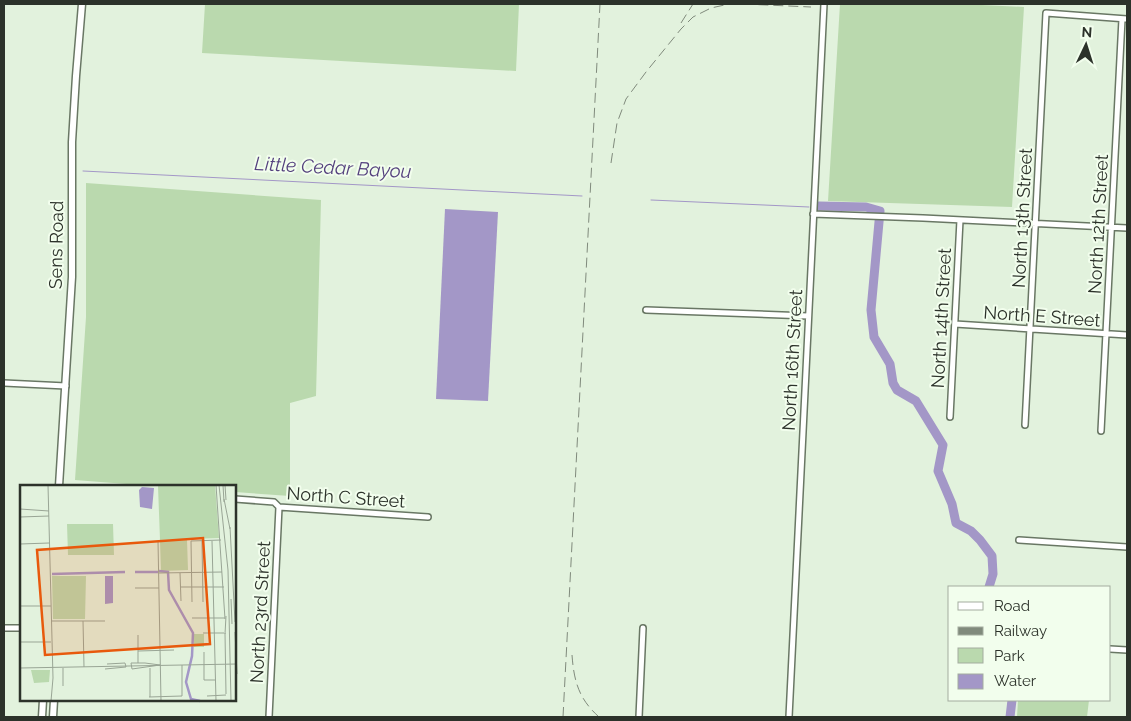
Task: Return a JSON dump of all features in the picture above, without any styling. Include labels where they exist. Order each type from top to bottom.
[{"type":"main road","name":"Sens Road","points":[[59,485],[72,277],[72,142],[82,4]]},
{"type":"main road","points":[[42,717],[43,701]]},
{"type":"main road","points":[[53,717],[54,701]]},
{"type":"street","name":"North 16th Street","points":[[788,717],[824,4]]},
{"type":"street","name":"North 13th Street","points":[[1025,425],[1046,13],[1125,19]]},
{"type":"street","name":"North 12th Street","points":[[1101,431],[1111,227],[1125,19]]},
{"type":"street","points":[[813,214],[1127,228]]},
{"type":"street","name":"North 14th Street","points":[[950,417],[960,220]]},
{"type":"street","points":[[646,310],[808,316]]},
{"type":"street","name":"North E Street","points":[[955,324],[1127,335]]},
{"type":"street","points":[[4,384],[66,386]]},
{"type":"street","name":"North C Street","points":[[236,499],[274,502],[279,507],[428,517]]},
{"type":"street","name":"North 23rd Street","points":[[269,717],[279,507]]},
{"type":"street","points":[[1019,540],[1127,547]]},
{"type":"street","points":[[4,628],[20,628]]},
{"type":"street","points":[[639,717],[643,628]]},
{"type":"street","points":[[1111,649],[1127,650]]},
{"type":"green space","points":[[205,4],[519,4],[516,71],[202,53]]},
{"type":"green space","points":[[840,4],[961,4],[1024,7],[1012,207],[828,201]]},
{"type":"green space","points":[[86,183],[321,200],[316,396],[290,403],[290,496],[236,492],[236,485],[139,485],[75,480],[86,317]]},
{"type":"green space","points":[[1018,701],[1089,701],[1087,717],[1017,717]]},
{"type":"water","points":[[445,209],[498,212],[488,401],[436,399]]},
{"type":"waterway","name":"Little Cedar Bayou","points":[[83,171],[582,196]]},
{"type":"waterway","name":"Little Cedar Bayou","points":[[651,200],[809,207]]},
{"type":"waterway","name":"Little Cedar Bayou","points":[[819,206],[866,207],[880,211],[871,310],[874,337],[890,364],[893,383],[897,390],[916,401],[943,445],[938,471],[952,504],[956,523],[971,531],[992,556],[993,574],[989,586]]},
{"type":"waterway","name":"Little Cedar Bayou","points":[[1010,717],[1012,701]]},
{"type":"railway","points":[[563,717],[600,4]]},
{"type":"railway","points":[[681,23],[693,4]]},
{"type":"railway","points":[[611,163],[617,123],[626,99],[681,29],[693,17],[711,8],[729,4],[811,7]]},
{"type":"railway","points":[[572,655],[574,674],[582,697],[599,717]]}]
